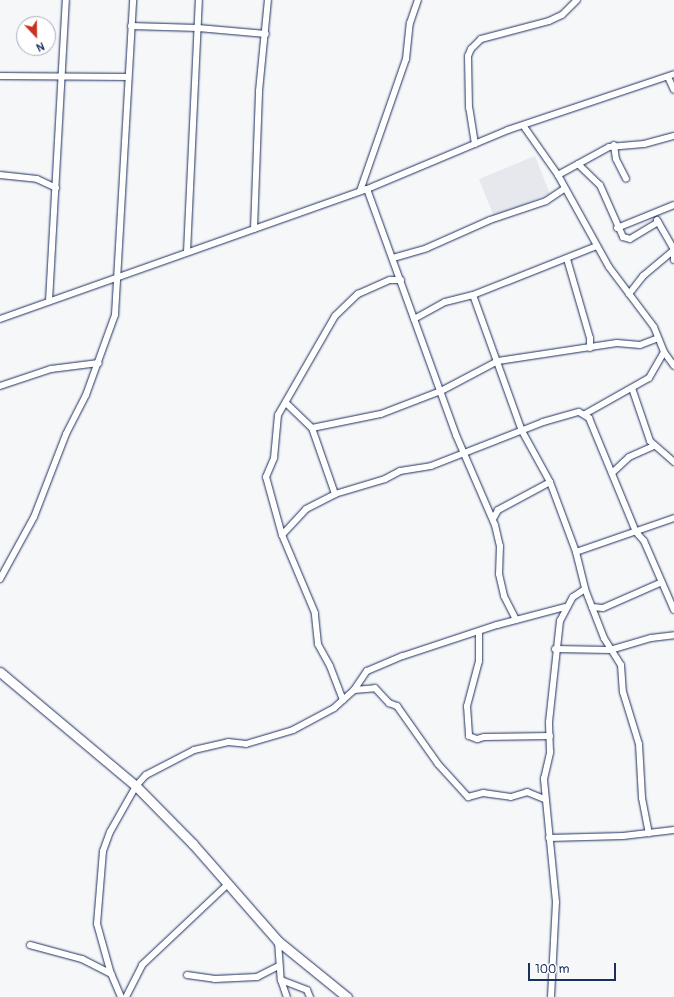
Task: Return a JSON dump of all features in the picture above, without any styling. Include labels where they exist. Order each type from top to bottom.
[{"type":"street","points":[[50,301],[66,0]]},
{"type":"street","points":[[0,579],[34,517],[66,434],[86,395],[99,363],[115,314],[119,277],[133,0]]},
{"type":"street","points":[[187,252],[199,0]]},
{"type":"street","points":[[254,229],[259,91],[266,34],[268,0]]},
{"type":"street","points":[[360,191],[406,59],[410,23],[418,0]]},
{"type":"street","points":[[475,144],[469,108],[468,56],[471,49],[481,39],[549,21],[562,15],[577,0]]},
{"type":"street","points":[[131,26],[198,28],[266,34]]},
{"type":"street","points":[[0,76],[128,77]]},
{"type":"street","points":[[0,319],[367,189],[475,144],[562,111],[671,76],[674,90]]},
{"type":"street","points":[[525,128],[558,175],[564,189],[597,246],[628,294],[642,309],[664,352],[674,366]]},
{"type":"street","points":[[558,175],[614,145],[644,144],[674,136]]},
{"type":"street","points":[[614,145],[615,154],[626,179]]},
{"type":"street","points":[[578,164],[600,184],[616,228],[623,237],[630,239],[658,222]]},
{"type":"street","points":[[0,175],[37,179],[56,188]]},
{"type":"street","points":[[367,189],[456,435],[465,451],[493,519],[500,546],[499,574],[504,596],[516,620]]},
{"type":"street","points":[[392,258],[426,248],[476,226],[546,201],[564,189]]},
{"type":"street","points":[[616,228],[674,205]]},
{"type":"street","points":[[653,214],[674,250],[674,260]]},
{"type":"street","points":[[414,319],[444,302],[473,295],[597,246]]},
{"type":"street","points":[[628,294],[643,276],[674,250]]},
{"type":"street","points":[[567,259],[590,338],[590,348]]},
{"type":"street","points":[[342,700],[330,666],[318,644],[316,613],[282,535],[270,497],[266,477],[274,458],[278,415],[286,403],[317,344],[349,300],[390,280],[401,280]]},
{"type":"street","points":[[473,295],[522,431],[550,482],[576,552],[584,589],[610,650],[621,665],[623,692],[639,744],[642,798],[649,833]]},
{"type":"street","points":[[312,428],[360,420],[441,391],[498,361],[525,355],[590,348],[618,343],[640,345],[658,338]]},
{"type":"street","points":[[585,414],[632,388],[652,374],[664,352]]},
{"type":"street","points":[[0,386],[51,369],[99,363]]},
{"type":"street","points":[[632,388],[644,426],[654,446],[674,462]]},
{"type":"street","points":[[286,403],[312,428],[335,494]]},
{"type":"street","points":[[282,535],[306,509],[335,494],[385,479],[400,471],[431,466],[465,451],[565,415],[579,412],[585,414],[589,418],[636,532],[644,541],[674,610]]},
{"type":"street","points":[[612,473],[638,452],[654,446]]},
{"type":"street","points":[[606,458],[620,465]]},
{"type":"street","points":[[493,519],[498,510],[550,482]]},
{"type":"street","points":[[576,552],[674,518]]},
{"type":"street","points":[[592,607],[603,608],[662,582]]},
{"type":"street","points":[[551,997],[556,902],[544,799],[544,779],[550,736],[549,722],[560,621],[565,607],[584,589]]},
{"type":"street","points":[[121,997],[111,974],[97,924],[103,851],[110,832],[136,786],[153,769],[194,750],[228,742],[246,744],[293,730],[342,700],[354,690],[367,671],[403,656],[516,620],[565,607]]},
{"type":"street","points":[[479,632],[479,661],[466,706],[469,736],[477,739],[499,736],[550,736]]},
{"type":"street","points":[[556,649],[610,650],[651,638],[674,635]]},
{"type":"street","points":[[0,672],[136,786],[193,844],[278,941],[347,997]]},
{"type":"street","points":[[354,690],[375,688],[389,703],[397,706],[438,764],[468,797],[483,793],[511,797],[527,792],[544,799]]},
{"type":"street","points":[[549,838],[623,836],[674,830]]},
{"type":"street","points":[[126,997],[142,965],[228,884]]},
{"type":"street","points":[[278,941],[281,980],[287,997]]},
{"type":"street","points":[[30,945],[82,959],[111,974]]},
{"type":"street","points":[[187,976],[215,979],[257,977],[279,966]]},
{"type":"street","points":[[281,980],[307,990],[310,997]]},
{"type":"shaded area","points":[[535,156],[550,194],[494,217],[479,179]]}]
